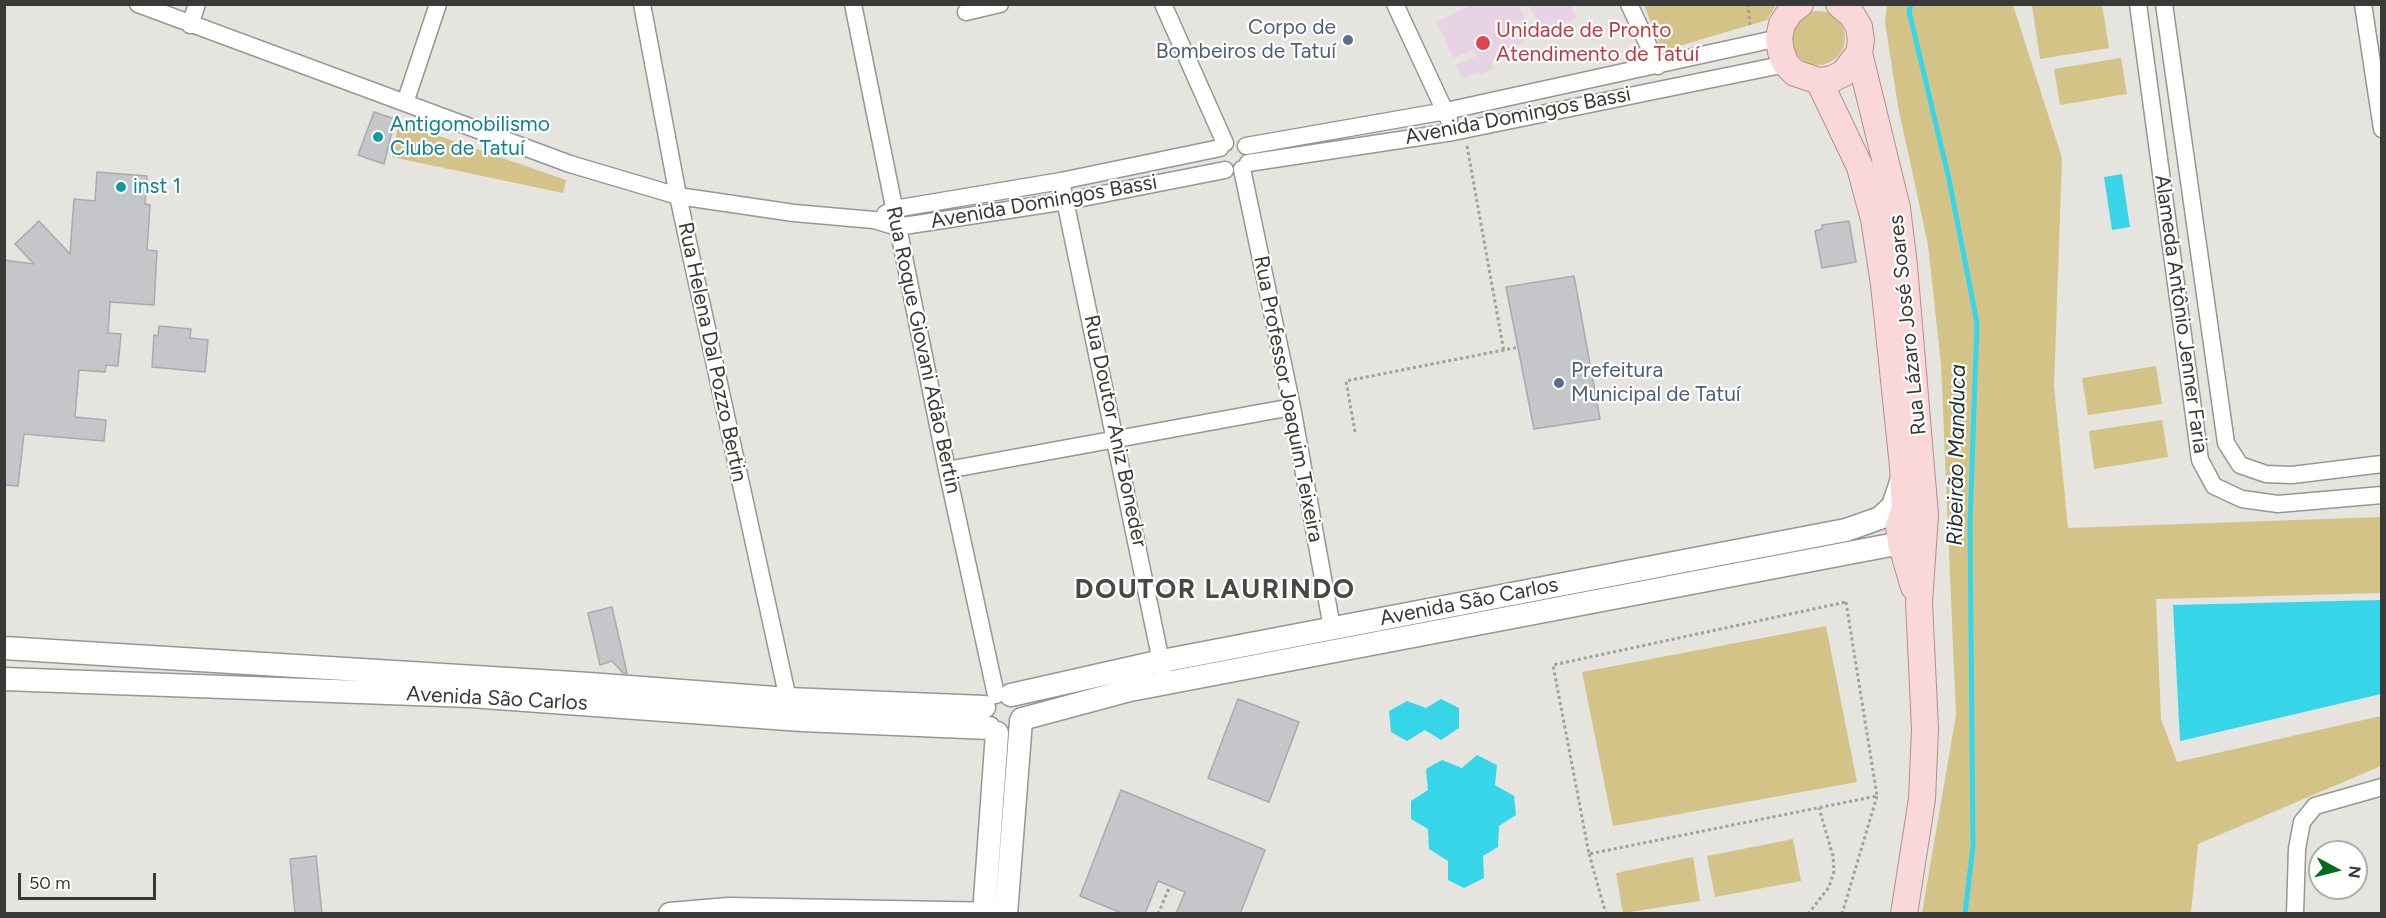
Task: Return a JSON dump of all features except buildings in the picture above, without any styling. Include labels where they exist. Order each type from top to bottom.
[{"type":"main road","points":[[1794,7],[1782,24],[1779,38],[1786,64],[1801,76],[1820,81],[1832,79],[1844,73],[1858,53]]},
{"type":"main road","name":"Rua Lázaro José Soares","points":[[1848,8],[1859,27],[1861,40],[1858,53],[1897,208],[1905,266],[1926,515],[1919,602],[1925,729],[1922,799],[1904,914]]},
{"type":"main road","name":"Rua Lázaro José Soares","points":[[1820,81],[1860,167],[1874,219],[1884,284],[1903,478],[1905,508],[1899,526],[1901,543],[1919,602]]},
{"type":"main road","name":"Avenida São Carlos","points":[[4,679],[786,709],[995,712],[1162,661],[1846,530],[1880,518],[1893,506],[1903,478]]},
{"type":"main road","points":[[1901,543],[1919,528],[1926,515]]},
{"type":"main road","name":"Avenida São Carlos","points":[[995,712],[1007,733],[1016,729],[1022,720],[1165,684],[1901,543]]},
{"type":"main road","name":"Avenida São Carlos","points":[[4,648],[589,684],[786,709]]},
{"type":"main road","points":[[994,913],[995,712]]},
{"type":"main road","points":[[994,913],[1022,720]]},
{"type":"main road","points":[[670,914],[728,909],[994,913]]},
{"type":"street","points":[[138,4],[570,164],[678,196],[795,213],[874,220],[897,227]]},
{"type":"street","points":[[190,25],[197,4]]},
{"type":"street","points":[[405,103],[438,4]]},
{"type":"street","name":"Rua Helena Dal Pozzo Bertin","points":[[642,4],[678,196],[786,709]]},
{"type":"street","name":"Rua Roque Giovani Adão Bertin","points":[[854,4],[995,712]]},
{"type":"street","points":[[966,12],[1000,4]]},
{"type":"street","points":[[1163,4],[1222,146]]},
{"type":"street","points":[[1395,4],[1446,111],[1459,131]]},
{"type":"street","points":[[1629,4],[1658,66]]},
{"type":"street","name":"Alameda Antônio Jenner Faria","points":[[2138,4],[2200,460],[2214,486],[2242,499],[2278,504],[2382,495]]},
{"type":"street","name":"Alameda Antônio Jenner Faria","points":[[2164,4],[2226,443],[2240,465],[2266,474],[2292,475],[2382,464]]},
{"type":"street","points":[[2363,4],[2382,129]]},
{"type":"street","name":"Avenida Domingos Bassi","points":[[897,227],[1067,201],[1240,162],[1446,111],[1779,38]]},
{"type":"street","name":"Avenida Domingos Bassi","points":[[1240,162],[1459,131],[1786,64]]},
{"type":"street","name":"Avenida Domingos Bassi","points":[[874,220],[894,209],[1061,181],[1240,141],[1240,162]]},
{"type":"street","name":"Rua Professor Joaquim Teixeira","points":[[1222,146],[1219,163],[1240,162],[1292,407],[1332,628]]},
{"type":"street","name":"Rua Doutor Aniz Boneder","points":[[1061,181],[1116,437],[1165,684]]},
{"type":"street","points":[[947,470],[1116,437],[1292,407]]},
{"type":"street","points":[[2295,914],[2297,849],[2302,822],[2315,806],[2382,787]]},
{"type":"path","points":[[1459,131],[1504,352]]},
{"type":"path","points":[[1355,432],[1346,381],[1504,352],[1519,347]]},
{"type":"path","points":[[1606,914],[1589,854],[1553,666],[1846,602],[1877,796],[1842,914]]},
{"type":"path","points":[[1589,854],[1877,796]]},
{"type":"path","points":[[1808,914],[1829,887],[1834,872],[1833,856],[1819,808]]},
{"type":"path","points":[[1158,914],[1170,886]]},
{"type":"shaded area","name":"Unidade de Pronto Atendimento de Tatuí","points":[[1474,4],[1519,5],[1532,37],[1508,50],[1509,54],[1492,61],[1493,69],[1480,75],[1479,71],[1463,79],[1456,65],[1477,56],[1474,49],[1453,58],[1437,22]]},
{"type":"shaded area","name":"Unidade de Pronto Atendimento de Tatuí","points":[[1529,5],[1570,5],[1576,18],[1544,33]]},
{"type":"shaded area","points":[[1644,5],[1776,5],[1767,20],[1662,51]]},
{"type":"shaded area","points":[[1887,5],[2013,5],[2062,158],[2054,386],[2068,528],[2381,517],[2381,593],[2156,599],[2161,719],[2177,762],[2381,716],[2381,766],[2198,844],[2191,913],[1922,913],[1956,715],[1941,364],[1928,245],[1898,106],[1885,22]]},
{"type":"shaded area","points":[[2032,5],[2102,5],[2109,48],[2040,59]]},
{"type":"shaded area","points":[[1813,11],[1823,11],[1833,15],[1841,23],[1845,38],[1841,53],[1833,61],[1823,65],[1813,65],[1803,61],[1795,53],[1791,43],[1791,33],[1795,23],[1803,15]]},
{"type":"shaded area","points":[[2121,58],[2127,94],[2060,105],[2054,69]]},
{"type":"shaded area","points":[[399,122],[566,180],[563,193],[392,157]]},
{"type":"shaded area","points":[[2156,366],[2162,404],[2088,415],[2082,378]]},
{"type":"shaded area","points":[[2162,420],[2168,457],[2094,469],[2089,431]]},
{"type":"shaded area","points":[[1826,626],[1857,782],[1613,826],[1582,672]]},
{"type":"shaded area","points":[[1793,839],[1801,881],[1715,897],[1707,856]]},
{"type":"shaded area","points":[[1693,857],[1700,901],[1623,913],[1616,873]]},
{"type":"water","points":[[2122,174],[2130,227],[2112,230],[2104,177]]},
{"type":"water","points":[[2381,600],[2381,694],[2180,741],[2173,605]]},
{"type":"water","points":[[1441,699],[1459,708],[1459,728],[1441,740],[1425,730],[1407,741],[1391,732],[1389,711],[1407,701],[1426,708]]},
{"type":"water","points":[[1477,755],[1497,765],[1495,785],[1514,796],[1516,815],[1499,826],[1498,847],[1483,856],[1484,878],[1464,888],[1448,880],[1448,861],[1429,849],[1428,829],[1411,819],[1411,801],[1428,790],[1426,769],[1442,760],[1462,768]]},
{"type":"waterway","name":"Ribeirão Manduca","points":[[1911,4],[1909,11],[1949,179],[1977,323],[1970,524],[1973,846],[1965,914]]},
{"type":"place","name":"Corpo de Bombeiros de Tatuí","points":[[1348,40]]},
{"type":"place","name":"Unidade de Pronto Atendimento de Tatuí","points":[[1483,43]]},
{"type":"place","name":"Antigomobilismo Clube de Tatuí","points":[[378,137]]},
{"type":"place","name":"inst 1","points":[[121,187]]},
{"type":"place","name":"Prefeitura Municipal de Tatuí","points":[[1559,383]]},
{"type":"district","name":"DOUTOR LAURINDO","points":[[1215,590]]}]
